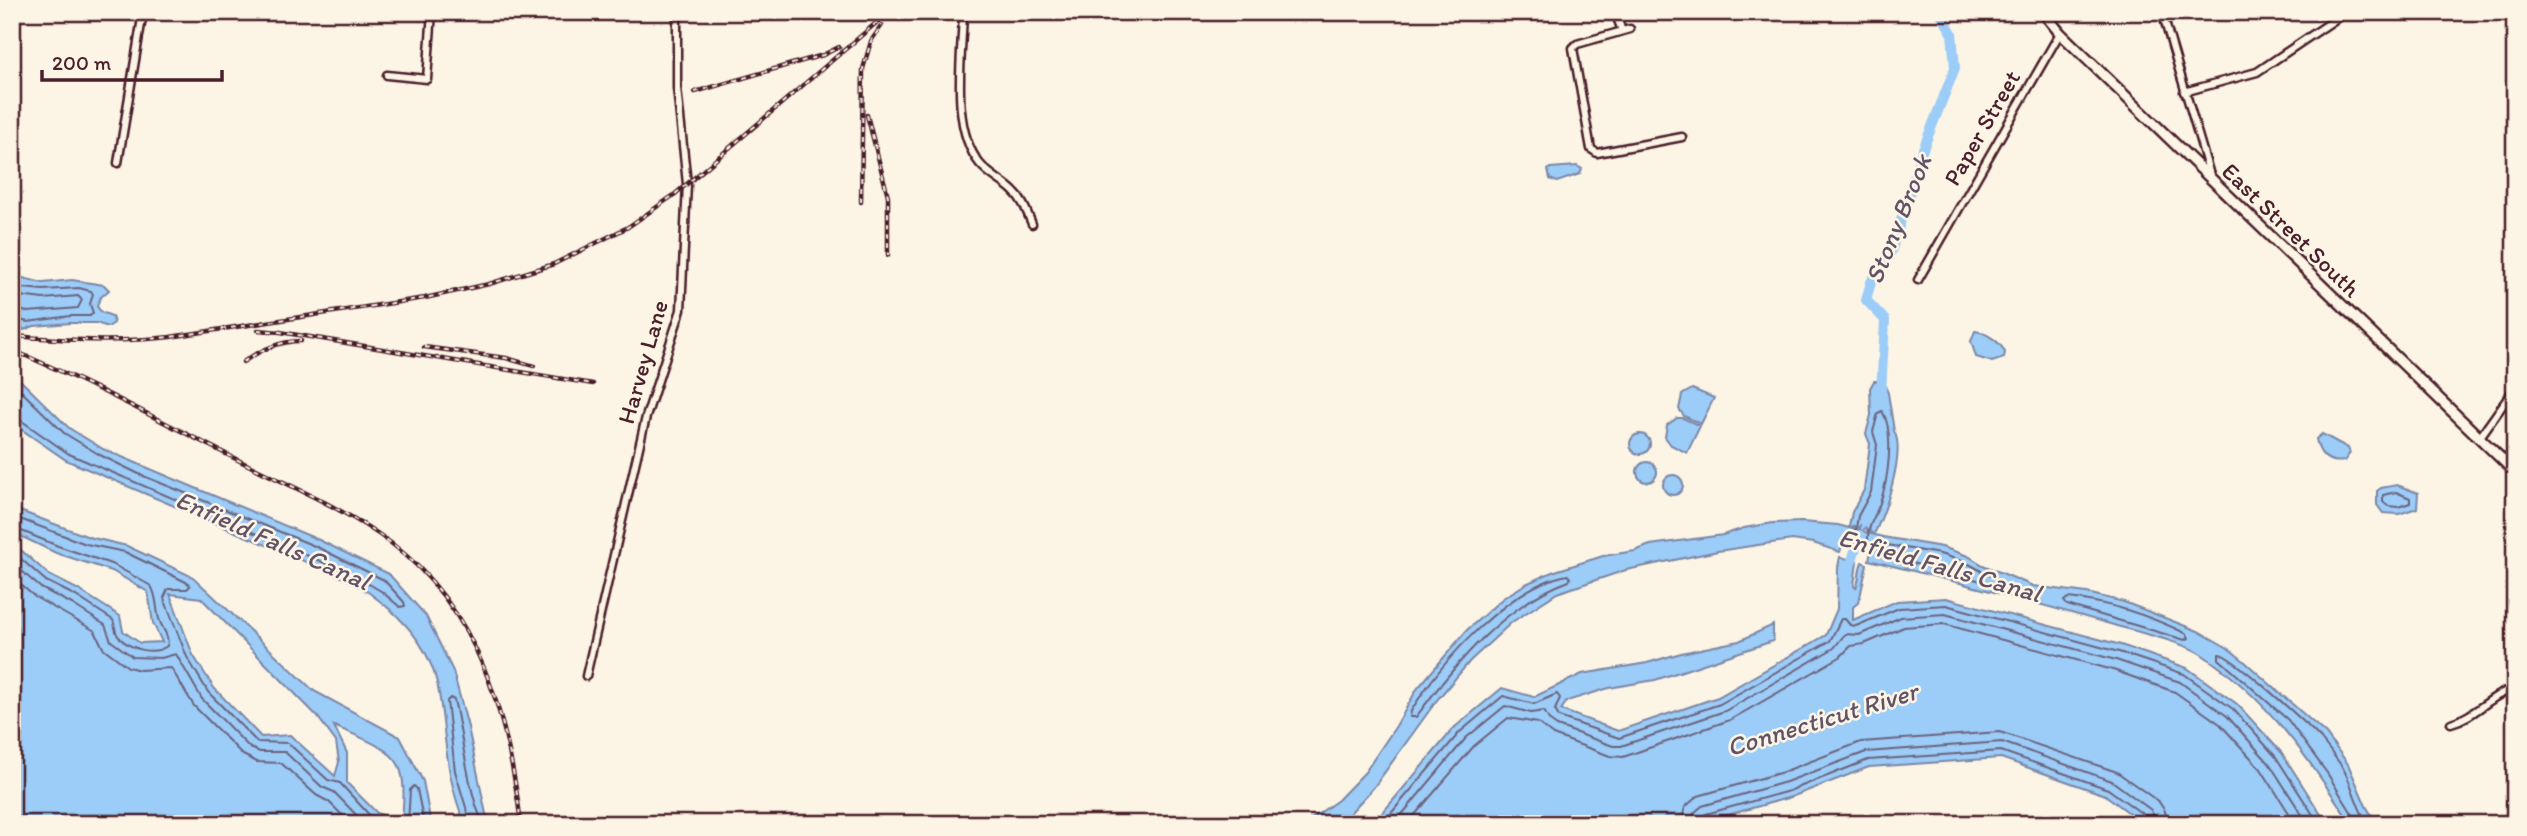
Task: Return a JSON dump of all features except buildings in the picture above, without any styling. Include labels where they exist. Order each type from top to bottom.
[{"type":"main road","name":"East Street South","points":[[2043,12],[2060,33],[2515,472]]},
{"type":"street","points":[[118,163],[143,12]]},
{"type":"street","points":[[387,75],[427,79],[432,12]]},
{"type":"street","name":"Harvey Lane","points":[[586,676],[646,416],[681,310],[687,184],[677,88],[677,12]]},
{"type":"street","points":[[963,12],[961,117],[967,141],[986,170],[1018,198],[1032,224]]},
{"type":"street","points":[[1615,12],[1622,31]]},
{"type":"street","points":[[2162,12],[2211,180]]},
{"type":"street","points":[[2184,92],[2257,72],[2346,12]]},
{"type":"street","points":[[1630,29],[1575,45],[1572,50],[1592,151],[1601,152],[1682,137]]},
{"type":"street","name":"Paper Street","points":[[1918,280],[2060,33]]},
{"type":"street","points":[[2480,437],[2515,388]]},
{"type":"street","points":[[2451,723],[2468,717],[2494,696],[2515,688]]},
{"type":"water","points":[[1577,166],[1582,169],[1580,174],[1557,182],[1550,179],[1550,168]]},
{"type":"water","points":[[19,277],[43,283],[72,280],[104,285],[109,290],[100,298],[97,306],[101,312],[112,316],[114,323],[108,327],[96,323],[71,323],[34,326],[24,330],[21,326],[12,324],[12,282]]},
{"type":"water","points":[[1975,331],[1996,341],[2005,352],[2004,358],[1992,362],[1976,357],[1971,341]]},
{"type":"water","name":"Enfield Falls Canal","points":[[12,372],[69,428],[103,449],[319,540],[389,574],[426,616],[453,671],[486,814],[493,824],[465,824],[450,774],[435,675],[419,642],[396,615],[353,582],[66,460],[12,423]]},
{"type":"water","points":[[1874,381],[1883,381],[1888,393],[1897,453],[1888,498],[1874,534],[1865,528],[1860,530],[1860,526],[1858,529],[1854,528],[1854,525],[1853,528],[1849,527],[1852,512],[1864,490],[1870,444],[1866,434],[1871,415],[1870,388]]},
{"type":"water","points":[[1692,389],[1714,398],[1701,424],[1684,416],[1679,409],[1682,395]]},
{"type":"water","points":[[1677,418],[1700,426],[1687,453],[1671,445],[1665,437],[1667,425]]},
{"type":"water","points":[[1640,434],[1647,437],[1650,444],[1647,451],[1640,454],[1633,451],[1630,444],[1633,437]]},
{"type":"water","points":[[2322,434],[2348,448],[2350,453],[2344,461],[2328,460],[2322,454],[2316,439]]},
{"type":"water","points":[[1647,462],[1654,465],[1657,472],[1654,479],[1647,482],[1640,479],[1637,472],[1640,465]]},
{"type":"water","points":[[1673,475],[1680,478],[1683,485],[1680,492],[1673,495],[1666,492],[1663,485],[1666,478]]},
{"type":"water","points":[[2397,485],[2418,493],[2417,508],[2399,514],[2383,513],[2377,505],[2377,491]]},
{"type":"water","points":[[12,508],[89,537],[127,546],[193,577],[314,691],[400,737],[423,781],[431,824],[12,824],[12,542],[49,575],[120,616],[123,631],[140,643],[162,642],[153,623],[148,592],[112,571],[56,553],[12,532]],"holes":[[[170,594],[201,598],[317,716],[336,742],[339,762],[335,776],[290,735],[261,737],[214,688],[193,655]],[[334,726],[370,742],[395,759],[403,779],[402,822],[377,813],[347,783],[347,753]]]},
{"type":"water","name":"Enfield Falls Canal","points":[[1773,523],[1838,525],[1883,537],[1942,547],[2033,586],[2087,593],[2124,602],[2198,631],[2228,648],[2326,734],[2348,764],[2377,824],[2351,824],[2303,753],[2266,710],[2224,671],[2193,650],[2050,607],[1869,560],[1871,551],[1843,543],[1840,552],[1813,543],[1792,540],[1718,551],[1626,570],[1557,593],[1512,622],[1470,661],[1437,700],[1374,787],[1340,824],[1304,824],[1338,800],[1365,772],[1417,689],[1467,630],[1503,598],[1526,584],[1552,572],[1650,545],[1723,535]]},
{"type":"water","name":"Connecticut River","points":[[1840,557],[1857,561],[1856,588],[1862,562],[1867,564],[1859,602],[1853,607],[1853,620],[1897,601],[1946,598],[2121,645],[2187,668],[2237,704],[2282,753],[2327,824],[2144,824],[2105,795],[2001,758],[1869,767],[1791,797],[1696,824],[1373,824],[1455,727],[1502,688],[1534,697],[1582,674],[1647,663],[1739,641],[1773,625],[1773,641],[1655,680],[1609,688],[1567,701],[1561,710],[1618,731],[1718,697],[1826,635],[1837,609]]},
{"type":"waterway","name":"Stony Brook","points":[[1881,393],[1885,320],[1866,300],[1871,282],[1891,252],[1923,149],[1955,68],[1952,33],[1940,12]]},
{"type":"waterway","name":"Stony Brook","points":[[1848,573],[1860,535]]},
{"type":"railway","points":[[12,336],[72,340],[170,337],[425,298],[489,284],[554,264],[628,227],[674,195],[889,12]]},
{"type":"railway","points":[[861,202],[863,69],[871,41],[882,25]]},
{"type":"railway","points":[[695,92],[823,55],[839,47]]},
{"type":"railway","points":[[867,115],[888,196],[888,255]]},
{"type":"railway","points":[[258,330],[593,384]]},
{"type":"railway","points":[[243,362],[270,347],[301,341]]},
{"type":"railway","points":[[424,347],[506,358],[534,366]]},
{"type":"railway","points":[[12,350],[95,388],[334,507],[373,530],[422,570],[447,601],[468,634],[484,669],[498,706],[508,745],[521,824]]}]
